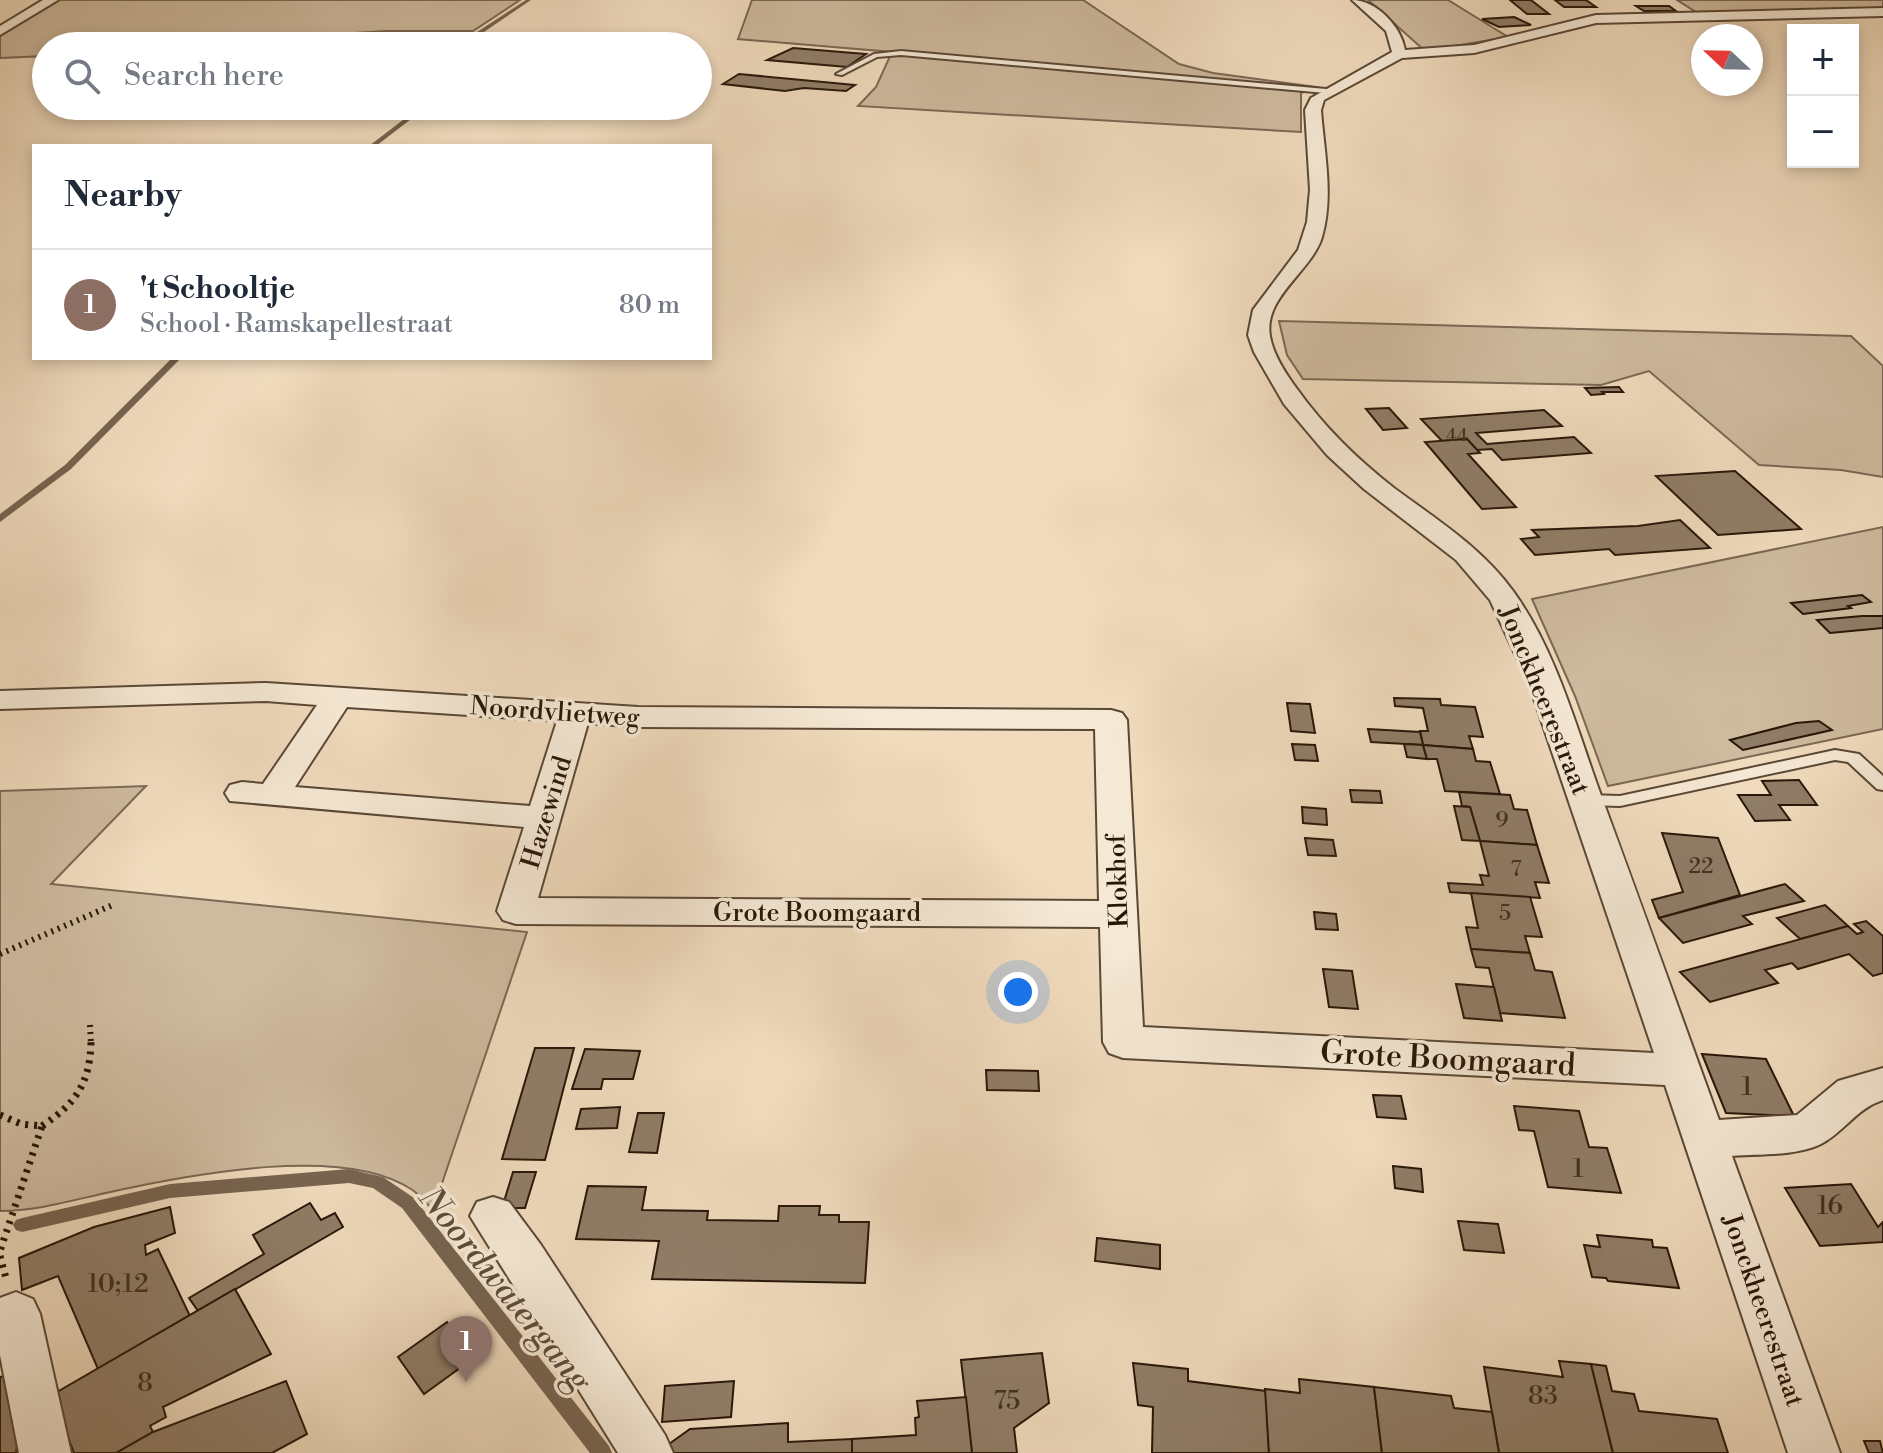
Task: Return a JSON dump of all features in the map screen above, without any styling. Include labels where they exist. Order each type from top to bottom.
[{"type":"street","points":[[0,31],[52,0]]},
{"type":"street","points":[[1358,0],[1395,32],[1400,43],[1399,54]]},
{"type":"street","points":[[1326,91],[1399,54],[1461,51],[1500,44],[1559,25],[1596,19],[1883,12]]},
{"type":"street","name":"Jonckheerestraat","points":[[1326,91],[1318,98],[1313,110],[1318,194],[1313,238],[1302,260],[1266,304],[1259,320],[1261,343],[1287,391],[1332,448],[1386,494],[1439,532],[1491,580],[1506,601],[1527,643],[1586,800],[1814,1453]]},
{"type":"street","name":"Noordvlietweg","points":[[0,700],[266,692],[654,717],[1111,720]]},
{"type":"street","points":[[338,696],[258,794],[544,818]]},
{"type":"street","name":"Hazewind","points":[[516,911],[575,714]]},
{"type":"street","name":"Klokhof","points":[[1111,720],[1123,1042]]},
{"type":"street","name":"Grote Boomgaard","points":[[516,911],[1119,914]]},
{"type":"street","name":"Grote Boomgaard","points":[[1123,1042],[1678,1070]]},
{"type":"street","points":[[1705,1136],[1730,1139],[1807,1131],[1853,1093],[1883,1084]]},
{"type":"street","points":[[493,1216],[525,1259],[647,1453]]},
{"type":"street","points":[[16,1314],[45,1453]]},
{"type":"lane","points":[[840,74],[876,55],[901,53],[1326,91]]},
{"type":"lane","points":[[1586,800],[1620,801],[1835,755],[1853,758],[1883,785]]},
{"type":"path","points":[[0,954],[115,904]]},
{"type":"path","points":[[0,1251],[42,1126],[72,1105],[89,1081],[92,1064],[90,1025]]},
{"type":"path","points":[[0,1115],[21,1124],[42,1126]]},
{"type":"shaded area","points":[[55,0],[520,0],[473,31],[32,32],[32,57],[0,58],[0,32]]},
{"type":"shaded area","points":[[752,0],[1083,0],[1179,64],[1213,73],[1316,87],[1301,93],[1301,132],[858,106],[876,87],[892,52],[738,39]]},
{"type":"shaded area","points":[[1368,0],[1448,0],[1508,37],[1425,51]]},
{"type":"shaded area","points":[[1677,0],[1883,0],[1883,10],[1699,14]]},
{"type":"shaded area","points":[[1279,321],[1851,336],[1883,366],[1883,477],[1841,470],[1759,465],[1649,371],[1601,385],[1303,379],[1287,355]]},
{"type":"shaded area","points":[[1883,527],[1883,729],[1608,786],[1575,696],[1532,599]]},
{"type":"shaded area","points":[[146,786],[51,884],[527,932],[433,1210],[411,1189],[382,1176],[346,1168],[307,1166],[224,1171],[43,1207],[0,1211],[0,791]]},
{"type":"building","points":[[1510,0],[1531,0],[1549,14],[1527,14]]},
{"type":"building","points":[[1555,0],[1586,0],[1596,7],[1564,7]]},
{"type":"building","points":[[1636,6],[1669,6],[1676,11],[1644,11]]},
{"type":"building","points":[[1514,17],[1531,25],[1499,27],[1482,19]]},
{"type":"building","points":[[793,48],[866,54],[847,67],[767,60]]},
{"type":"building","points":[[739,74],[855,85],[846,91],[804,88],[785,91],[723,84]]},
{"type":"building","points":[[1619,387],[1623,392],[1591,395],[1585,388]]},
{"type":"building","points":[[1389,408],[1407,428],[1383,430],[1366,409]]},
{"type":"building","points":[[1544,410],[1562,426],[1476,433],[1487,444],[1574,437],[1591,453],[1502,460],[1492,449],[1477,450],[1467,439],[1442,441],[1421,419]]},
{"type":"building","points":[[1467,439],[1480,453],[1468,454],[1516,507],[1482,509],[1425,442]]},
{"type":"building","points":[[1735,471],[1801,529],[1718,535],[1656,476]]},
{"type":"building","points":[[1680,520],[1710,548],[1615,555],[1609,549],[1535,555],[1521,539],[1539,537],[1532,530],[1638,526]]},
{"type":"building","points":[[1862,595],[1871,602],[1848,606],[1851,608],[1803,614],[1791,603]]},
{"type":"building","points":[[1883,616],[1883,628],[1830,633],[1817,620]]},
{"type":"building","points":[[1394,698],[1440,699],[1441,705],[1475,707],[1483,737],[1469,736],[1473,749],[1423,745],[1420,731],[1428,731],[1423,708],[1395,706]]},
{"type":"building","points":[[1287,703],[1310,704],[1315,733],[1291,731]]},
{"type":"building","points":[[1819,721],[1832,730],[1743,750],[1730,740],[1796,723]]},
{"type":"building","points":[[1368,729],[1420,732],[1423,745],[1371,742]]},
{"type":"building","points":[[1292,744],[1315,745],[1318,761],[1295,760]]},
{"type":"building","points":[[1404,744],[1423,745],[1427,759],[1407,757]]},
{"type":"building","points":[[1423,745],[1473,749],[1476,761],[1490,762],[1500,794],[1445,791],[1437,759],[1427,759]]},
{"type":"building","points":[[1799,780],[1817,805],[1779,805],[1790,820],[1755,821],[1738,795],[1771,795],[1762,781]]},
{"type":"building","points":[[1350,790],[1380,791],[1382,803],[1352,802]]},
{"type":"building","points":[[1459,792],[1510,795],[1514,809],[1527,810],[1537,845],[1480,841],[1470,807],[1462,806]]},
{"type":"building","points":[[1454,806],[1470,807],[1480,841],[1462,840]]},
{"type":"building","points":[[1302,807],[1326,809],[1327,825],[1303,823]]},
{"type":"building","points":[[1662,833],[1718,838],[1740,895],[1659,918],[1652,900],[1683,892]]},
{"type":"building","points":[[1305,838],[1333,840],[1336,856],[1308,855]]},
{"type":"building","points":[[1480,841],[1537,845],[1549,883],[1535,882],[1540,898],[1450,892],[1448,883],[1483,885],[1480,875],[1489,876]]},
{"type":"building","points":[[1785,884],[1804,901],[1743,916],[1752,924],[1683,943],[1659,918]]},
{"type":"building","points":[[1471,893],[1530,897],[1542,937],[1525,936],[1530,953],[1471,949],[1466,927],[1478,928]]},
{"type":"building","points":[[1825,905],[1848,926],[1800,939],[1777,918]]},
{"type":"building","points":[[1314,912],[1336,914],[1338,930],[1316,929]]},
{"type":"building","points":[[1866,921],[1883,936],[1883,973],[1873,976],[1849,954],[1798,969],[1792,963],[1765,970],[1778,983],[1710,1002],[1680,972],[1848,926],[1857,934],[1863,932],[1854,924]]},
{"type":"building","points":[[1471,949],[1530,953],[1535,970],[1552,972],[1565,1018],[1500,1013],[1489,968],[1476,967]]},
{"type":"building","points":[[1323,969],[1352,971],[1358,1009],[1329,1007]]},
{"type":"building","points":[[1456,984],[1494,987],[1502,1021],[1464,1018]]},
{"type":"building","points":[[535,1048],[574,1048],[545,1160],[502,1159]]},
{"type":"building","points":[[585,1049],[640,1051],[633,1079],[603,1079],[601,1089],[572,1089]]},
{"type":"building","points":[[1702,1054],[1766,1059],[1794,1116],[1726,1113]]},
{"type":"building","points":[[986,1070],[1038,1071],[1039,1091],[987,1090]]},
{"type":"building","points":[[1373,1095],[1401,1096],[1406,1119],[1377,1117]]},
{"type":"building","points":[[1514,1106],[1579,1111],[1589,1147],[1607,1148],[1621,1193],[1548,1187],[1534,1131],[1519,1130]]},
{"type":"building","points":[[620,1107],[617,1128],[576,1129],[581,1109]]},
{"type":"building","points":[[638,1113],[664,1113],[657,1153],[629,1152]]},
{"type":"building","points":[[1393,1166],[1421,1169],[1423,1192],[1395,1188]]},
{"type":"building","points":[[513,1172],[536,1172],[525,1208],[502,1208]]},
{"type":"building","points":[[1851,1184],[1878,1227],[1883,1222],[1883,1242],[1820,1246],[1785,1188]]},
{"type":"building","points":[[588,1186],[646,1187],[642,1210],[708,1211],[707,1220],[778,1221],[779,1206],[820,1206],[819,1215],[839,1215],[839,1222],[869,1222],[865,1283],[652,1279],[659,1241],[576,1239]]},
{"type":"building","points":[[310,1203],[321,1220],[335,1213],[343,1227],[198,1311],[189,1298],[264,1254],[253,1235]]},
{"type":"building","points":[[170,1207],[175,1233],[145,1245],[146,1255],[158,1249],[190,1316],[98,1369],[58,1276],[22,1290],[19,1258],[94,1227]]},
{"type":"building","points":[[1458,1221],[1498,1224],[1504,1253],[1464,1250]]},
{"type":"building","points":[[1597,1235],[1652,1240],[1653,1247],[1667,1248],[1679,1288],[1592,1277],[1584,1245],[1600,1247]]},
{"type":"building","points":[[1097,1238],[1160,1245],[1160,1269],[1095,1261]]},
{"type":"building","points":[[235,1289],[271,1354],[163,1407],[166,1417],[150,1426],[153,1432],[116,1453],[74,1453],[52,1395]]},
{"type":"building","points":[[447,1322],[475,1357],[424,1394],[398,1357]]},
{"type":"building","points":[[1042,1353],[1049,1403],[1014,1428],[1017,1453],[972,1453],[961,1360]]},
{"type":"building","points":[[1559,1361],[1591,1364],[1613,1453],[1499,1453],[1484,1367],[1563,1377]]},
{"type":"building","points":[[1133,1363],[1188,1369],[1188,1381],[1266,1391],[1269,1453],[1152,1453],[1153,1407],[1138,1405]]},
{"type":"building","points":[[1591,1364],[1606,1366],[1612,1391],[1634,1394],[1639,1411],[1717,1419],[1728,1453],[1613,1453]]},
{"type":"building","points":[[16,1373],[23,1405],[16,1453],[0,1453],[0,1377]]},
{"type":"building","points":[[1299,1379],[1374,1387],[1382,1453],[1269,1453],[1265,1389],[1300,1393]]},
{"type":"building","points":[[286,1381],[307,1434],[272,1453],[116,1453],[153,1432]]},
{"type":"building","points":[[734,1381],[731,1417],[662,1422],[665,1386]]},
{"type":"building","points":[[1374,1387],[1451,1396],[1454,1408],[1492,1412],[1499,1453],[1382,1453]]},
{"type":"building","points":[[966,1397],[972,1453],[852,1453],[852,1439],[916,1435],[915,1418],[919,1417],[917,1401]]},
{"type":"building","points":[[788,1423],[788,1442],[852,1439],[852,1453],[674,1453],[669,1444],[690,1429]]},
{"type":"building","points":[[1864,1441],[1880,1441],[1883,1453],[1869,1453]]},
{"type":"waterway","name":"Noordwatergang","points":[[481,32],[529,0]]},
{"type":"waterway","name":"Noordwatergang","points":[[375,144],[406,120]]},
{"type":"waterway","name":"Noordwatergang","points":[[0,519],[68,467],[175,360]]},
{"type":"waterway","name":"Noordwatergang","points":[[22,1225],[170,1191],[349,1176],[377,1182],[408,1203],[602,1453]]},
{"type":"place","name":"'t Schooltje","points":[[466,1382]]}]
